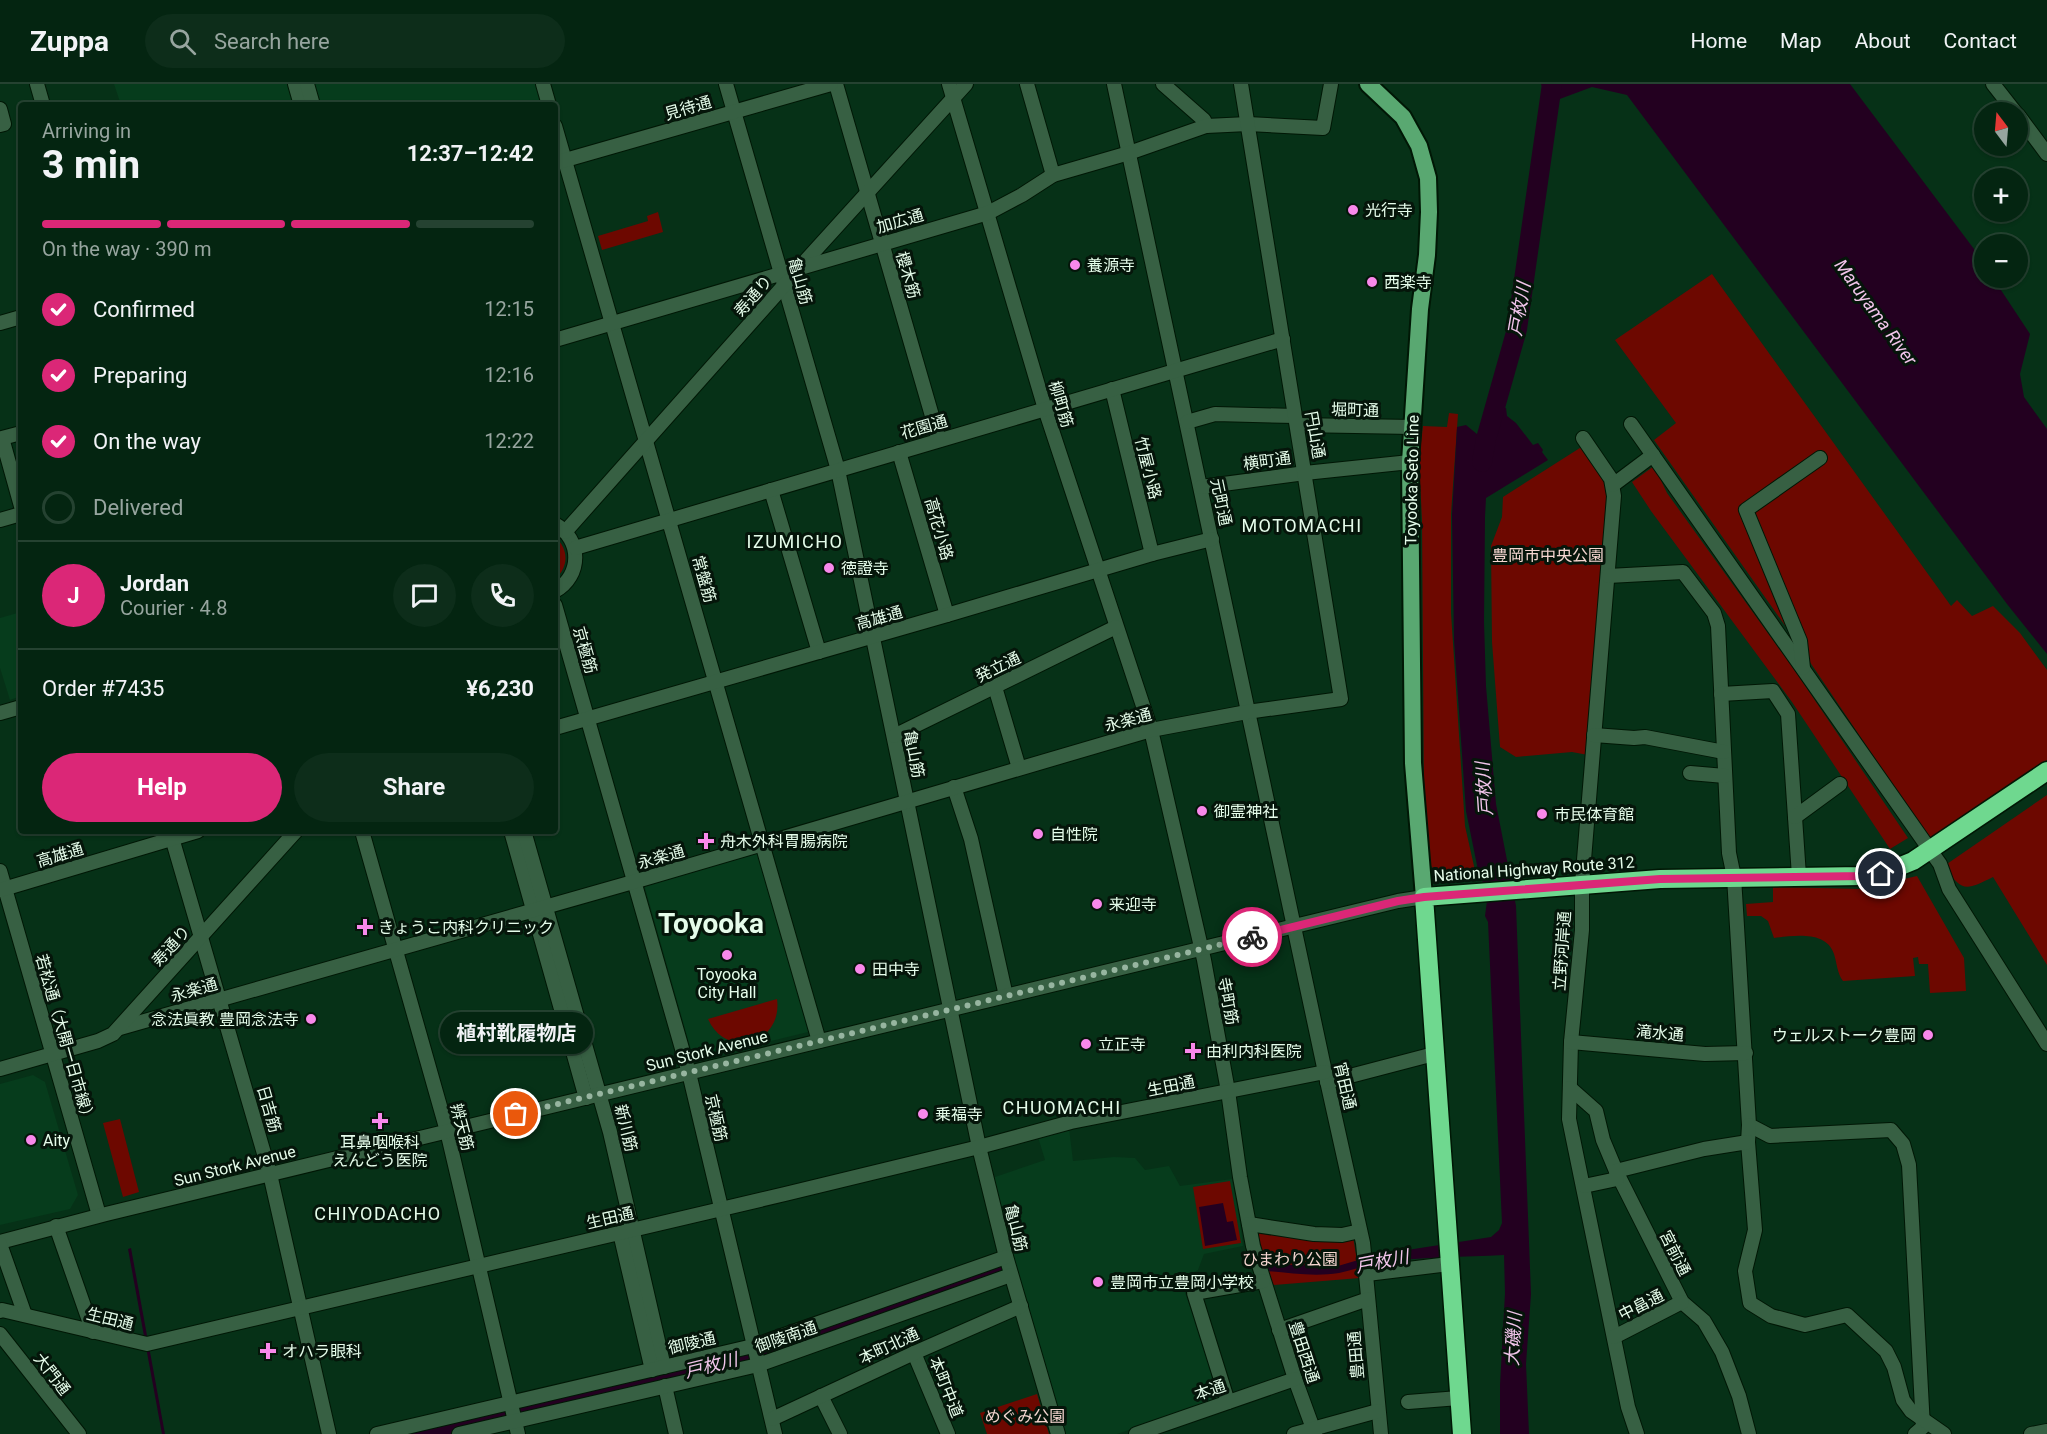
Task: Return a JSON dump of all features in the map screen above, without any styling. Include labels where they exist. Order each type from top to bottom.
[{"type":"highway","name":"National Highway Route 312","points":[[1462,1434],[1424,897],[1582,884],[1734,877],[1881,874],[1913,861],[2047,771]]},
{"type":"main road","name":"Toyooka Seto Line","points":[[1368,84],[1403,117],[1419,146],[1428,178],[1427,255],[1419,309],[1410,462],[1413,763],[1424,897]]},
{"type":"street","points":[[37,84],[42,102]]},
{"type":"street","points":[[296,84],[301,102]]},
{"type":"street","points":[[308,84],[313,102]]},
{"type":"street","points":[[543,84],[548,102]]},
{"type":"street","name":"亀山筋","points":[[726,84],[838,470],[979,1147],[1006,1257],[1058,1434]]},
{"type":"street","name":"見待通","points":[[560,162],[831,84]]},
{"type":"street","name":"櫻木筋","points":[[836,84],[939,440]]},
{"type":"street","name":"柳町筋","points":[[949,84],[1045,409],[1151,730]]},
{"type":"street","name":"寿通り","points":[[560,528],[647,440],[782,279],[801,267],[966,84]]},
{"type":"street","points":[[1028,84],[1053,175]]},
{"type":"street","name":"元町通","points":[[1114,84],[1294,926]]},
{"type":"street","points":[[1162,84],[1204,120],[1206,126]]},
{"type":"street","name":"円山通","points":[[1242,84],[1341,699],[1247,712]]},
{"type":"street","name":"加広通","points":[[801,267],[988,213],[1053,175],[1128,153],[1206,126],[1248,124],[1323,128],[1331,84]]},
{"type":"street","points":[[1993,84],[2007,102]]},
{"type":"street","points":[[0,109],[4,124],[0,125]]},
{"type":"street","points":[[2028,129],[2047,154]]},
{"type":"street","name":"常盤筋","points":[[560,162],[612,322],[647,440],[819,1041]]},
{"type":"street","points":[[558,339],[612,322],[782,279]]},
{"type":"street","points":[[0,323],[18,318]]},
{"type":"street","name":"花園通","points":[[575,548],[1283,339]]},
{"type":"street","name":"竹屋小路","points":[[1112,389],[1152,554]]},
{"type":"street","name":"堀町通","points":[[1187,422],[1215,414],[1413,427]]},
{"type":"street","points":[[1631,424],[1804,669],[1934,847],[1949,889],[2047,1044]]},
{"type":"street","points":[[18,434],[2,438],[18,495]]},
{"type":"street","points":[[1583,438],[1609,475],[1613,485],[1653,455]]},
{"type":"street","name":"高花小路","points":[[899,452],[947,615]]},
{"type":"street","points":[[1804,669],[1800,641],[1746,510],[1820,458]]},
{"type":"street","name":"横町通","points":[[1201,487],[1410,462]]},
{"type":"street","name":"立野河岸通","points":[[1613,485],[1608,576],[1582,884],[1582,930],[1571,1042],[1569,1119],[1628,1407],[1637,1434]]},
{"type":"street","points":[[771,490],[819,652]]},
{"type":"street","points":[[0,520],[18,515]]},
{"type":"street","points":[[558,589],[564,586],[572,575],[576,561],[575,548],[560,528]]},
{"type":"street","name":"高雄通","points":[[558,727],[1152,554],[1212,539]]},
{"type":"street","points":[[1608,576],[1679,571],[1686,573],[1716,616],[1729,853],[1734,877],[1746,1053],[1748,1142],[1755,1230],[1745,1270],[1750,1303],[1771,1316],[1804,1325],[1847,1315],[1886,1351],[1894,1366],[1903,1400],[1911,1412],[1944,1434]]},
{"type":"street","name":"京極筋","points":[[558,616],[689,1073],[775,1434]]},
{"type":"street","name":"発立通","points":[[894,736],[1116,627]]},
{"type":"street","points":[[995,687],[1019,768]]},
{"type":"street","points":[[1721,694],[1773,692],[1788,714],[1799,876]]},
{"type":"street","points":[[0,713],[18,708]]},
{"type":"street","name":"永楽通","points":[[120,1028],[634,882],[1151,730],[1247,712]]},
{"type":"street","name":"寺町筋","points":[[1151,730],[1201,949],[1228,1091],[1240,1177],[1263,1281]]},
{"type":"street","points":[[1594,735],[1645,737],[1724,752]]},
{"type":"street","points":[[1690,773],[1725,776]]},
{"type":"street","points":[[1795,817],[1840,784]]},
{"type":"street","points":[[954,787],[970,839],[1006,996]]},
{"type":"street","name":"寿通り","points":[[52,1054],[106,1038],[120,1028],[293,834]]},
{"type":"street","name":"辨天筋","points":[[363,834],[447,1131],[513,1416]]},
{"type":"street","name":"新川筋","points":[[512,834],[540,908],[600,1094],[626,1231],[658,1368]]},
{"type":"street","name":"新川筋","points":[[525,834],[586,1098]]},
{"type":"street","name":"高雄通","points":[[3,890],[171,835]]},
{"type":"street","name":"日吉筋","points":[[171,835],[270,1174],[329,1434]]},
{"type":"street","name":"若松通（大開一日市線）","points":[[0,871],[3,890],[99,1215]]},
{"type":"street","name":"Sun Stork Avenue","points":[[0,1243],[99,1215],[1398,901],[1424,897]]},
{"type":"street","name":"宵田通","points":[[1294,926],[1365,1252],[1367,1271]]},
{"type":"street","name":"滝水通","points":[[1571,1042],[1704,1053],[1746,1053]]},
{"type":"street","points":[[0,1069],[52,1054]]},
{"type":"street","name":"生田通","points":[[0,1311],[147,1344],[721,1209],[979,1147],[1071,1122],[1228,1091],[1326,1077],[1434,1054]]},
{"type":"street","name":"宮前通","points":[[1570,1088],[1596,1111],[1603,1140],[1616,1171],[1682,1302],[1704,1321],[1722,1352],[1739,1396],[1749,1434]]},
{"type":"street","points":[[1749,1125],[1770,1136],[1891,1130],[1902,1144],[1909,1165],[1923,1420],[1923,1426],[1915,1434]]},
{"type":"street","points":[[1584,1186],[1617,1179],[1616,1171],[1704,1149],[1748,1142]]},
{"type":"street","points":[[1249,1224],[1314,1234],[1342,1235],[1360,1231]]},
{"type":"street","points":[[56,1226],[93,1332]]},
{"type":"street","points":[[0,1243],[25,1315]]},
{"type":"street","name":"御陵通","points":[[377,1434],[513,1416],[658,1368],[755,1355],[1006,1257]]},
{"type":"street","points":[[1367,1271],[1449,1264]]},
{"type":"street","name":"豊田通","points":[[1367,1271],[1381,1434]]},
{"type":"street","name":"御陵南通","points":[[459,1434],[513,1416],[665,1386],[755,1355],[1011,1275]]},
{"type":"street","points":[[1228,1401],[1194,1293],[1263,1281]]},
{"type":"street","name":"豊田西通","points":[[1263,1281],[1314,1431]]},
{"type":"street","points":[[1279,1330],[1368,1299]]},
{"type":"street","name":"中畠通","points":[[1614,1337],[1682,1302]]},
{"type":"street","name":"本町北通","points":[[772,1419],[1021,1306]]},
{"type":"street","name":"大門通","points":[[0,1334],[79,1434]]},
{"type":"street","name":"本町中道","points":[[914,1353],[948,1434]]},
{"type":"street","name":"本通","points":[[1136,1434],[1295,1379]]},
{"type":"street","points":[[665,1386],[676,1434]]},
{"type":"street","points":[[821,1396],[840,1434]]},
{"type":"street","points":[[1408,1402],[1459,1398]]},
{"type":"street","points":[[1294,1434],[1314,1431],[1378,1411]]},
{"type":"street","points":[[2031,1434],[2047,1431]]},
{"type":"shaded area","points":[[114,84],[290,84],[295,102],[120,102]]},
{"type":"shaded area","points":[[310,84],[539,84],[545,102],[315,102]]},
{"type":"shaded area","points":[[18,613],[18,697],[10,700],[0,668],[0,618]]},
{"type":"shaded area","name":"Toyooka City Hall","points":[[760,851],[810,1026],[808,1032],[697,1059],[693,1057],[644,884]]},
{"type":"shaded area","name":"Aity","points":[[33,1075],[45,1082],[78,1195],[70,1209],[0,1225],[0,1084]]},
{"type":"shaded area","name":"豊岡市立豊岡小学校","points":[[1069,1128],[1073,1161],[1114,1157],[1135,1158],[1145,1170],[1169,1166],[1180,1186],[1232,1179],[1243,1246],[1204,1254],[1198,1270],[1180,1279],[1221,1393],[1219,1399],[1117,1434],[1062,1434],[1030,1334],[992,1178],[1045,1160],[1038,1137]]},
{"type":"green space","points":[[658,212],[663,232],[602,250],[598,236],[648,221],[647,216]]},
{"type":"green space","points":[[1712,274],[1951,606],[1957,600],[1972,616],[1993,606],[2020,633],[2047,670],[2047,760],[1930,840],[1791,634],[1654,440],[1676,423],[1615,340]]},
{"type":"green space","name":"豊岡市中央公園","points":[[1449,413],[1458,414],[1451,514],[1451,613],[1465,826],[1476,875],[1442,880],[1428,862],[1424,796],[1422,520],[1419,461],[1423,426],[1447,427]]},
{"type":"green space","name":"豊岡市中央公園","points":[[1583,446],[1609,483],[1588,755],[1572,752],[1516,757],[1500,747],[1492,642],[1491,546],[1502,517],[1503,497]]},
{"type":"green space","points":[[1654,466],[1667,493],[1793,668],[1908,838],[1890,849],[1792,702],[1651,511],[1632,482]]},
{"type":"green space","points":[[558,540],[566,558],[558,576]]},
{"type":"green space","points":[[2047,795],[2047,965],[1993,877],[1970,887],[1960,885],[1944,866]]},
{"type":"green space","points":[[1917,876],[1964,958],[1966,991],[1930,993],[1928,964],[1919,964],[1918,957],[1913,958],[1915,976],[1843,981],[1834,954],[1824,941],[1808,936],[1774,938],[1768,921],[1761,916],[1747,916],[1746,904],[1773,902],[1773,887],[1860,889]]},
{"type":"green space","points":[[777,999],[776,1014],[771,1027],[763,1036],[752,1041],[739,1043],[727,1040],[716,1032],[708,1019]]},
{"type":"green space","points":[[120,1119],[139,1192],[123,1197],[103,1123]]},
{"type":"green space","points":[[1230,1181],[1241,1243],[1203,1249],[1193,1187]]},
{"type":"green space","name":"ひまわり公園","points":[[1257,1230],[1353,1237],[1360,1278],[1274,1285],[1268,1278]]},
{"type":"green space","name":"めぐみ公園","points":[[1037,1394],[1049,1434],[987,1434],[980,1413]]},
{"type":"water","name":"Maruyama River","points":[[1541,84],[1850,84],[1974,249],[1974,288],[2000,288],[2030,334],[2020,374],[2024,397],[2047,429],[2047,654],[2007,604],[1627,95],[1592,87],[1549,103]]},
{"type":"water","name":"大磯川","points":[[1497,407],[1506,408],[1507,416],[1516,423],[1533,445],[1538,443],[1548,460],[1486,498],[1485,517],[1486,686],[1496,804],[1516,906],[1531,1294],[1526,1364],[1529,1434],[1500,1434],[1505,1293],[1504,1255],[1399,1260],[1321,1275],[1266,1271],[1263,1264],[1338,1266],[1375,1255],[1491,1237],[1499,1230],[1502,1223],[1488,922],[1485,916],[1487,901],[1481,875],[1479,875],[1466,811],[1454,640],[1452,515],[1457,427],[1466,425],[1483,439],[1493,431]]},
{"type":"water","points":[[1223,1203],[1227,1222],[1233,1221],[1237,1240],[1205,1246],[1199,1207]]},
{"type":"water","points":[[131,1248],[165,1434],[162,1434],[128,1249]]},
{"type":"waterway","name":"戸枚川","points":[[1482,462],[1486,439],[1517,329],[1552,84]]},
{"type":"waterway","name":"戸枚川","points":[[421,1434],[740,1359],[995,1273]]},
{"type":"way so far","points":[[516,1114],[1252,937]]},
{"type":"place","name":"光行寺","points":[[1353,210]]},
{"type":"place","name":"養源寺","points":[[1075,265]]},
{"type":"place","name":"西楽寺","points":[[1372,282]]},
{"type":"place","name":"徳證寺","points":[[829,568]]},
{"type":"place","name":"御霊神社","points":[[1202,811]]},
{"type":"place","name":"市民体育館","points":[[1542,814]]},
{"type":"place","name":"自性院","points":[[1038,834]]},
{"type":"place","name":"舟木外科胃腸病院","points":[[706,841]]},
{"type":"place","name":"来迎寺","points":[[1097,904]]},
{"type":"place","name":"きょうこ内科クリニック","points":[[365,927]]},
{"type":"place","name":"Toyooka City Hall","points":[[727,955]]},
{"type":"place","name":"田中寺","points":[[860,969]]},
{"type":"place","name":"念法眞教 豊岡念法寺","points":[[311,1019]]},
{"type":"place","name":"ウェルストーク豊岡","points":[[1928,1035]]},
{"type":"place","name":"立正寺","points":[[1086,1044]]},
{"type":"place","name":"由利内科医院","points":[[1193,1051]]},
{"type":"place","name":"植村靴履物店","points":[[516,1114]]},
{"type":"place","name":"乗福寺","points":[[923,1114]]},
{"type":"place","name":"耳鼻咽喉科 えんどう医院","points":[[380,1121]]},
{"type":"place","name":"Aity","points":[[31,1140]]},
{"type":"place","name":"豊岡市立豊岡小学校","points":[[1098,1282]]},
{"type":"place","name":"オハラ眼科","points":[[268,1351]]},
{"type":"district","name":"MOTOMACHI","points":[[1302,525]]},
{"type":"district","name":"IZUMICHO","points":[[795,541]]},
{"type":"district","name":"Toyooka","points":[[711,923]]},
{"type":"district","name":"CHUOMACHI","points":[[1062,1107]]},
{"type":"district","name":"CHIYODACHO","points":[[378,1213]]},
{"type":"route","points":[[1252,937],[1412,898],[1660,879],[1881,874]]}]
